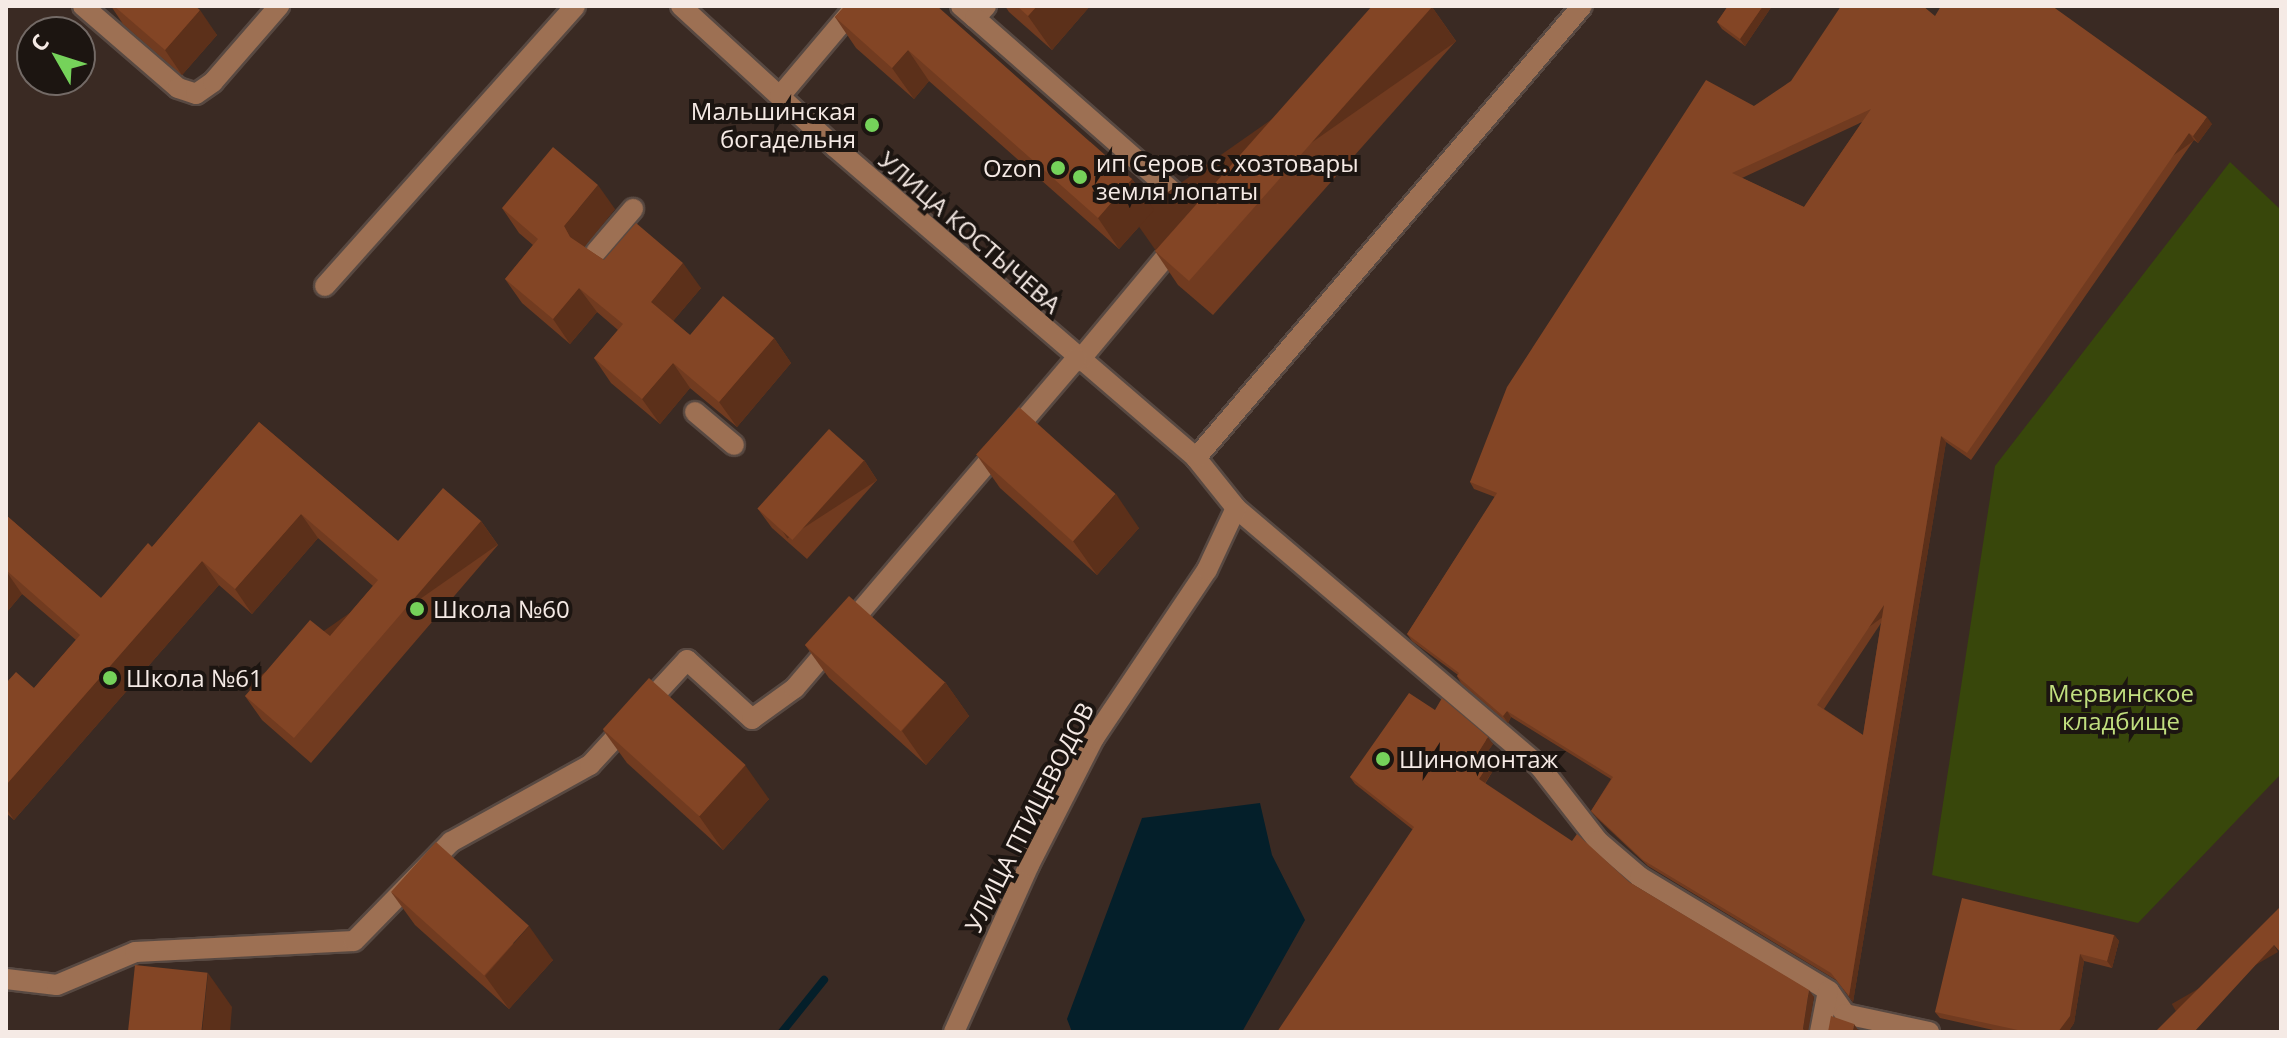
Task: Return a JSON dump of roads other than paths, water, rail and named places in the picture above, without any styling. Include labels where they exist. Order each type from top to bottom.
[{"type":"street","points":[[83,6],[178,88],[196,94],[213,82],[279,6]]},
{"type":"street","points":[[325,286],[575,6]]},
{"type":"street","name":"УЛИЦА КОСТЫЧЕВА","points":[[681,6],[1077,360],[1196,458],[1236,508],[1541,768],[1598,841],[1640,877],[1828,991],[1845,1014],[1929,1032]]},
{"type":"street","points":[[780,96],[856,6]]},
{"type":"street","points":[[1196,458],[1582,6]]},
{"type":"street","points":[[6,979],[57,985],[135,952],[354,941],[451,842],[590,765],[687,660],[752,719],[795,688],[1205,210],[974,10]]},
{"type":"street","points":[[596,252],[633,209]]},
{"type":"street","points":[[695,412],[734,445]]},
{"type":"street","name":"УЛИЦА ПТИЦЕВОДОВ","points":[[954,1032],[1029,865],[1094,738],[1207,570],[1236,508]]},
{"type":"street","points":[[1820,1032],[1828,991]]},
{"type":"water","points":[[1260,803],[1272,855],[1305,920],[1242,1032],[1072,1032],[1067,1019],[1142,818]]},
{"type":"waterway","points":[[782,1032],[824,980]]},
{"type":"place","name":"Мальшинская богадельня","points":[[872,125]]},
{"type":"place","name":"Ozon","points":[[1058,168]]},
{"type":"place","name":"ип Серов с. хозтовары земля лопаты","points":[[1080,177]]},
{"type":"place","name":"Школа №60","points":[[417,609]]},
{"type":"place","name":"Школа №61","points":[[110,678]]},
{"type":"place","name":"Шиномонтаж","points":[[1383,759]]},
{"type":"park label","name":"Мервинское кладбище","points":[[2121,707]]}]
